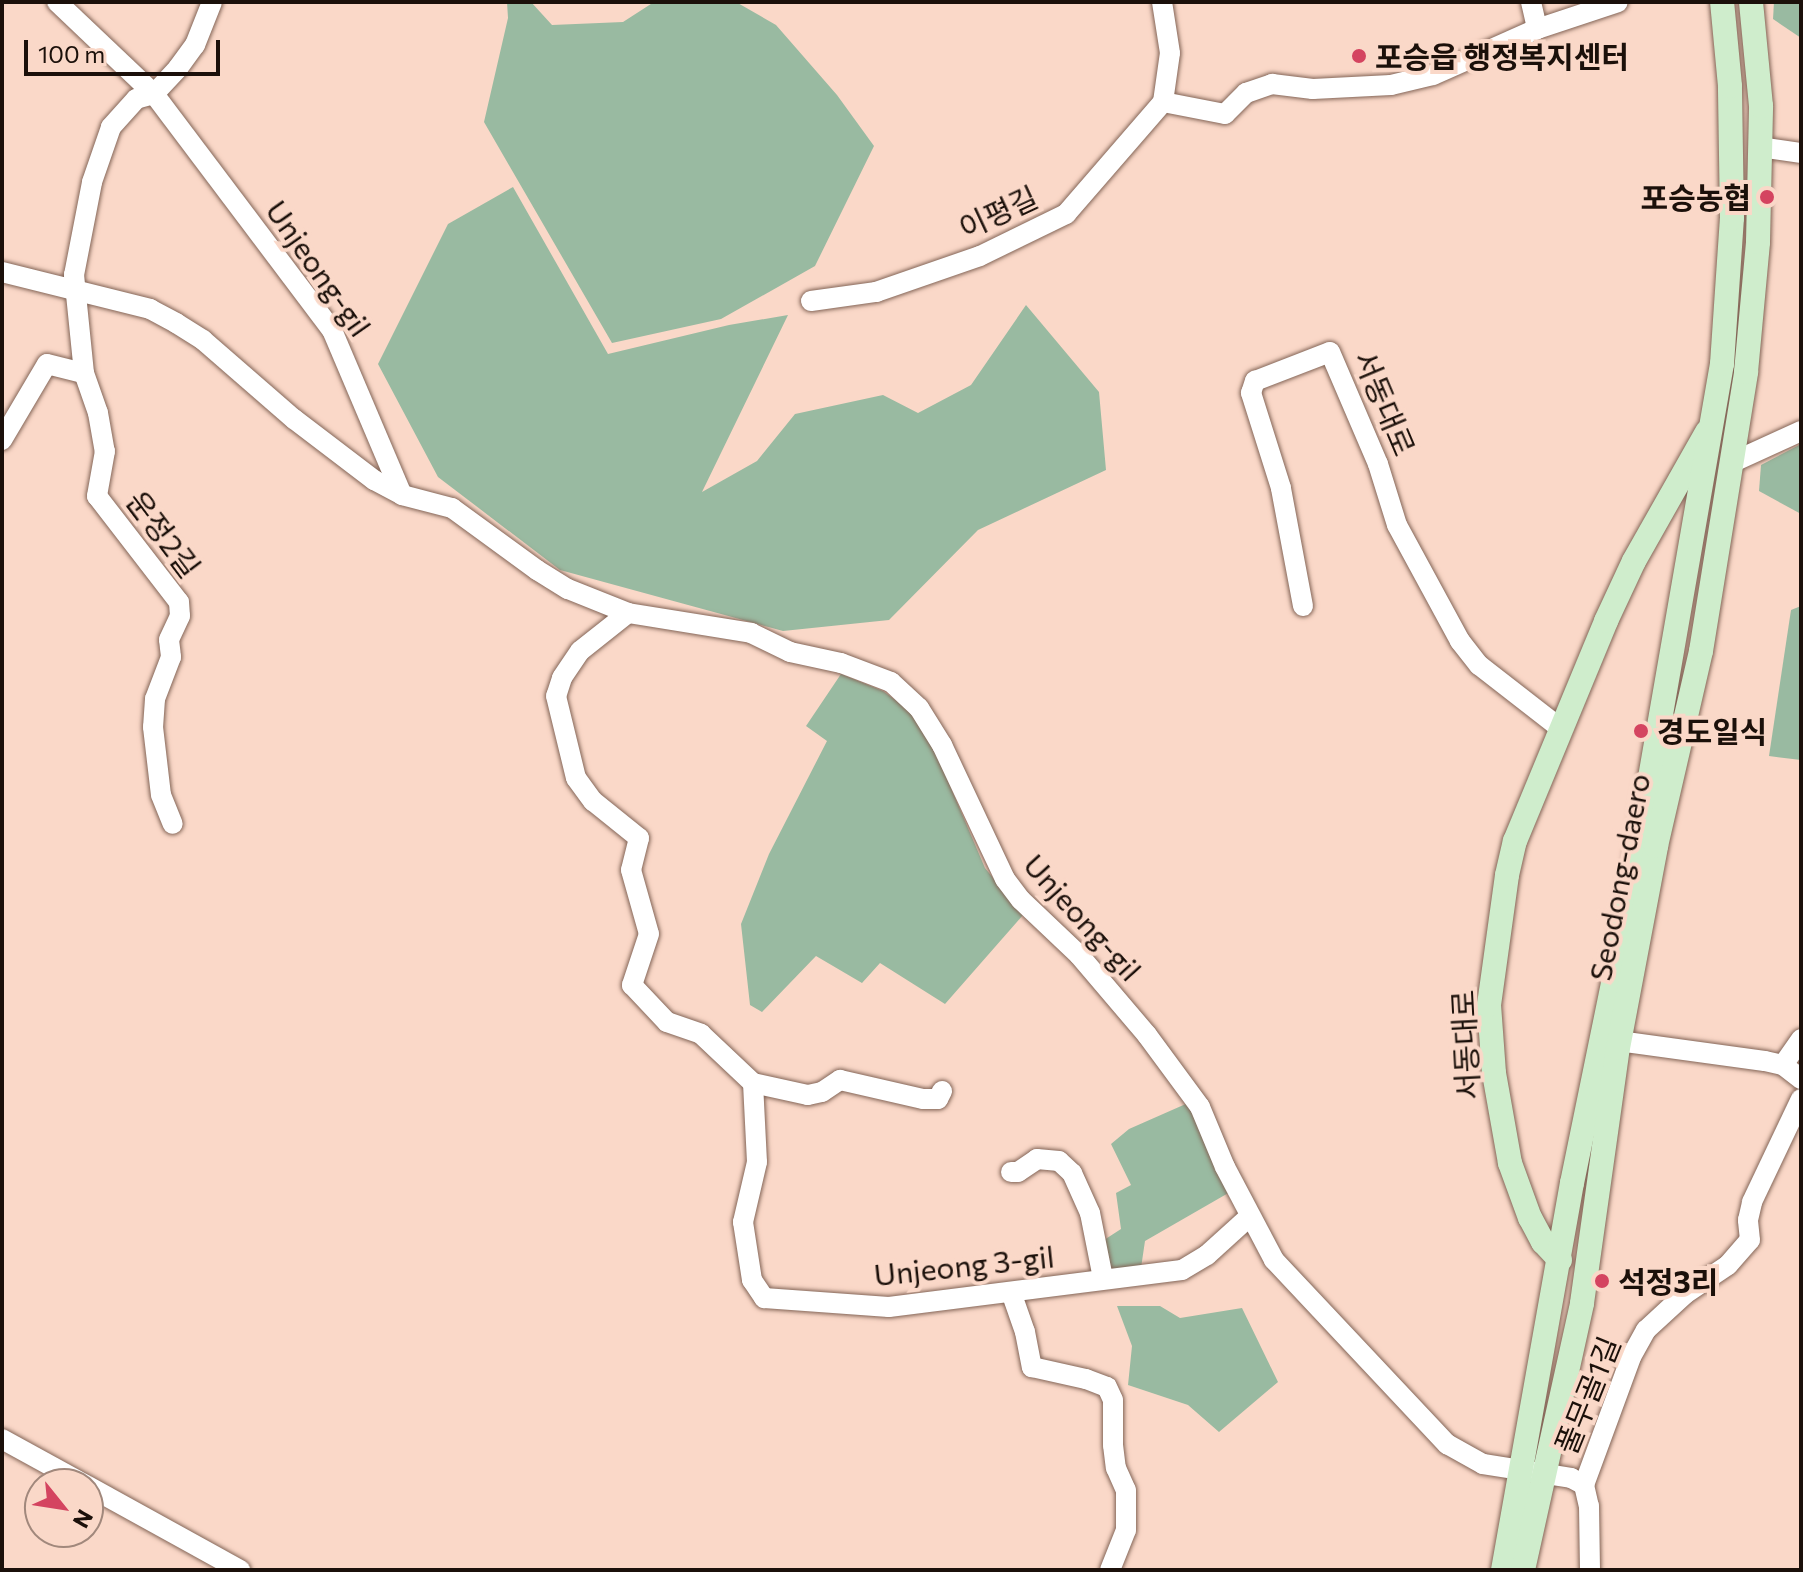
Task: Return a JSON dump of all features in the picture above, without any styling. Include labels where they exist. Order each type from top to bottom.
[{"type":"main road","name":"Seodong-daero","points":[[1503,1570],[1582,1303],[1620,950],[1722,364],[1732,218],[1730,86],[1722,2]]},
{"type":"main road","name":"Seodong-daero","points":[[1523,1570],[1560,1260],[1701,651],[1746,372],[1757,257],[1761,106],[1751,2]]},
{"type":"main road","name":"서동대로","points":[[1560,1260],[1543,1242],[1530,1218],[1510,1163],[1494,1073],[1489,1005],[1507,875],[1515,841],[1560,728],[1634,561],[1714,419]]},
{"type":"street","points":[[57,2],[154,94]]},
{"type":"street","name":"운정2길","points":[[173,824],[161,795],[153,727],[155,699],[171,657],[169,640],[180,616],[179,602],[97,496],[105,451],[98,413],[84,373],[74,289],[92,182],[111,127],[136,99],[154,94],[195,45],[212,2]]},
{"type":"street","points":[[1162,2],[1170,53],[1163,102],[1225,114],[1246,93],[1272,84],[1313,89],[1391,85],[1433,75],[1537,29],[1618,2]]},
{"type":"street","points":[[1531,2],[1537,29]]},
{"type":"street","name":"Unjeong-gil","points":[[154,94],[332,330],[402,495]]},
{"type":"street","name":"이평길","points":[[811,301],[876,292],[980,256],[1066,214],[1163,102]]},
{"type":"street","points":[[1760,147],[1801,153]]},
{"type":"street","name":"Unjeong-gil","points":[[2,272],[150,309],[203,340],[294,419],[374,480],[402,495],[452,508],[547,577],[628,613],[751,633],[790,652],[841,663],[891,682],[919,708],[942,745],[1005,879],[1147,1035],[1200,1107],[1250,1216],[1274,1260],[1447,1444],[1483,1464],[1571,1478],[1584,1485]]},
{"type":"street","name":"서동대로","points":[[1303,606],[1281,488],[1251,393],[1255,381],[1330,352],[1378,464],[1397,525],[1460,641],[1479,665],[1560,728]]},
{"type":"street","points":[[2,440],[10,410],[47,364],[84,373]]},
{"type":"street","points":[[1731,463],[1801,431]]},
{"type":"street","points":[[628,613],[580,651],[562,678],[556,696],[576,778],[593,801],[639,838],[631,870],[649,934],[632,985],[667,1022],[701,1034],[753,1083],[808,1095],[822,1092],[840,1080],[923,1099],[938,1099],[942,1091]]},
{"type":"street","points":[[1783,1065],[1801,1039]]},
{"type":"street","points":[[1609,1040],[1783,1065],[1801,1079]]},
{"type":"street","name":"Unjeong 3-gil","points":[[753,1083],[757,1162],[743,1222],[752,1280],[764,1298],[889,1307],[1182,1270],[1207,1255],[1250,1216]]},
{"type":"street","name":"풀무골1길","points":[[1584,1485],[1631,1357],[1646,1330],[1685,1294],[1728,1265],[1750,1240],[1748,1220],[1752,1202],[1801,1099]]},
{"type":"street","name":"Unjeong 3-gil","points":[[1011,1172],[1018,1172],[1037,1159],[1059,1161],[1072,1173],[1090,1213],[1103,1278]]},
{"type":"street","points":[[1011,1292],[1025,1332],[1032,1367],[1107,1387],[1113,1400],[1116,1468],[1126,1490],[1126,1530],[1110,1570]]},
{"type":"street","points":[[2,1439],[55,1468]]},
{"type":"street","points":[[2,1453],[30,1468]]},
{"type":"street","points":[[1584,1485],[1589,1506],[1590,1570]]},
{"type":"street","points":[[104,1495],[240,1570]]},
{"type":"street","points":[[104,1509],[217,1570]]},
{"type":"green space","points":[[507,2],[531,2],[552,25],[623,22],[654,2],[736,2],[776,25],[837,95],[874,146],[815,266],[721,319],[612,343],[484,122],[508,18]]},
{"type":"green space","points":[[1774,2],[1801,2],[1801,38],[1773,19]]},
{"type":"green space","points":[[513,187],[608,354],[729,325],[788,315],[702,492],[757,461],[795,414],[883,395],[918,413],[971,385],[1026,305],[1099,392],[1106,470],[978,530],[889,620],[783,631],[560,570],[438,477],[378,364],[448,224]]},
{"type":"green space","points":[[1801,444],[1801,514],[1759,491],[1761,465]]},
{"type":"green space","points":[[1801,606],[1801,760],[1769,756],[1791,610]]},
{"type":"green space","points":[[841,674],[883,691],[913,713],[939,760],[985,868],[1023,915],[945,1004],[880,963],[862,983],[816,956],[762,1012],[750,1005],[741,924],[769,854],[827,741],[806,726]]},
{"type":"green space","points":[[1188,1103],[1244,1184],[1145,1241],[1141,1268],[1108,1274],[1104,1240],[1121,1229],[1116,1193],[1131,1185],[1111,1144],[1129,1129]]},
{"type":"green space","points":[[1117,1306],[1160,1306],[1180,1318],[1242,1308],[1278,1382],[1219,1432],[1188,1405],[1128,1385],[1132,1346]]},
{"type":"place","name":"포승읍 행정복지센터","points":[[1359,56]]},
{"type":"place","name":"포승농협","points":[[1767,197]]},
{"type":"place","name":"경도일식","points":[[1641,731]]},
{"type":"place","name":"석정3리","points":[[1602,1281]]}]
